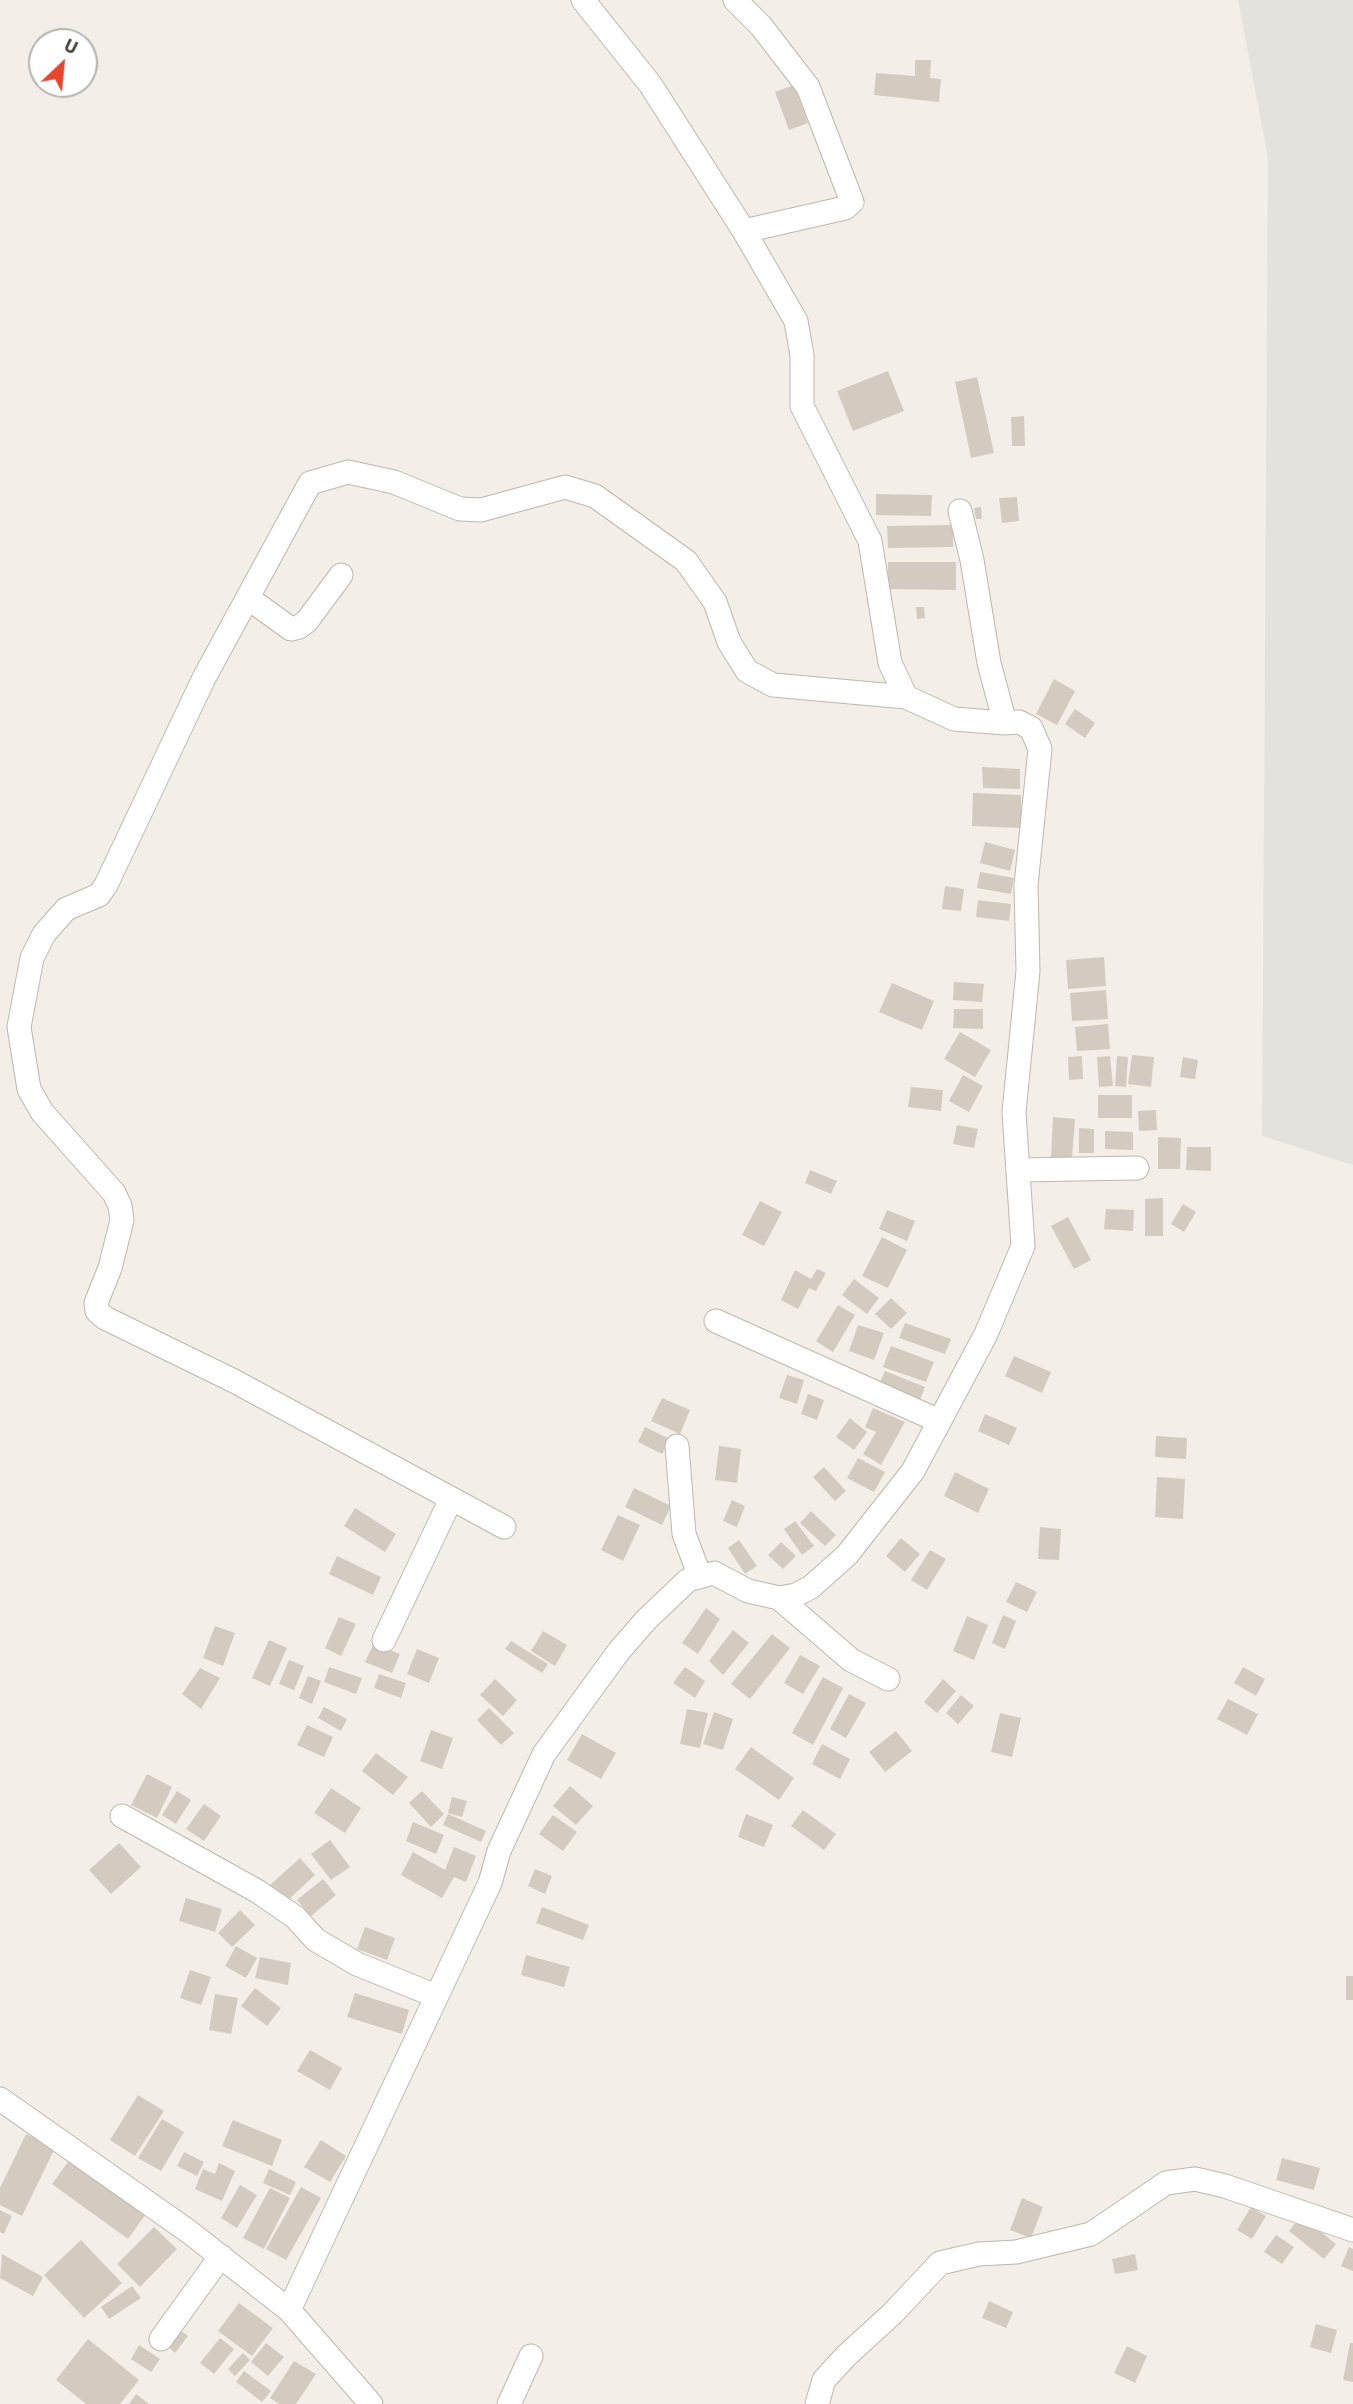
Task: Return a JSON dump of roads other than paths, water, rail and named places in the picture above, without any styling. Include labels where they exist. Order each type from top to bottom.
[{"type":"street","points":[[583,0],[650,85],[744,231],[796,321],[802,355],[803,405],[870,541],[890,663],[906,697]]},
{"type":"street","points":[[735,0],[761,26],[808,87],[852,202],[845,208],[744,231]]},
{"type":"street","points":[[289,2310],[490,1883],[499,1850],[544,1754],[597,1679],[646,1620],[688,1580],[699,1574],[714,1573],[748,1591],[779,1598],[796,1595],[811,1587],[847,1555],[913,1471],[986,1334],[1023,1246],[1014,1112],[1028,971],[1026,885],[1040,749],[1031,728],[1020,722],[954,719],[906,697],[774,685],[747,671],[729,642],[715,602],[686,561],[595,496],[565,487],[481,510],[460,509],[394,482],[348,471],[310,483],[204,678],[107,886],[99,895],[66,909],[44,934],[27,970],[19,1027],[22,1060],[30,1089],[42,1112],[114,1193],[120,1206],[122,1220],[110,1268],[96,1303],[97,1311],[105,1318],[234,1381],[504,1527]]},
{"type":"street","points":[[960,511],[972,560],[989,663],[1005,723]]},
{"type":"street","points":[[248,598],[291,629],[307,621],[341,575]]},
{"type":"street","points":[[1019,1170],[1137,1168]]},
{"type":"street","points":[[716,1321],[939,1421]]},
{"type":"street","points":[[677,1446],[684,1534],[699,1574]]},
{"type":"street","points":[[384,1640],[451,1499]]},
{"type":"street","points":[[779,1598],[851,1660],[888,1679]]},
{"type":"street","points":[[121,1816],[257,1891],[295,1917],[316,1940],[357,1964],[436,1996]]},
{"type":"street","points":[[0,2099],[220,2256],[289,2310],[371,2404]]},
{"type":"street","points":[[817,2404],[824,2381],[940,2263],[979,2254],[1016,2252],[1091,2234],[1166,2183],[1195,2179],[1225,2186],[1353,2230]]},
{"type":"street","points":[[161,2339],[220,2256]]},
{"type":"street","points":[[509,2404],[531,2356]]}]
